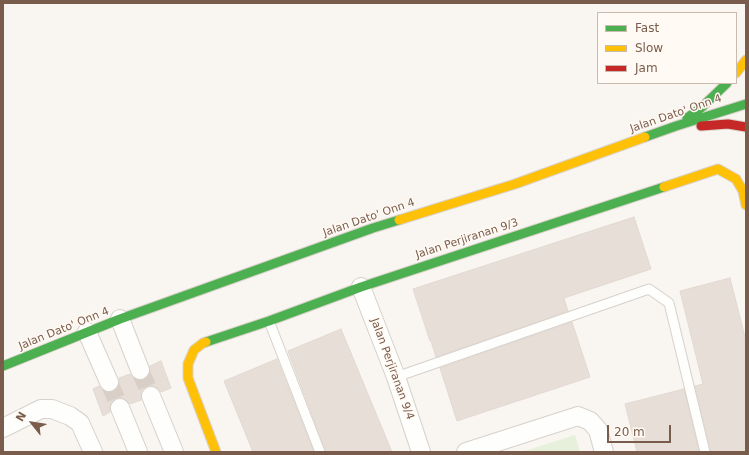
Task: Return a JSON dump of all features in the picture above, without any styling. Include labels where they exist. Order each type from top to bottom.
[{"type":"main road","points":[[737,72],[746,60]]},
{"type":"main road","points":[[676,126],[701,108],[726,84]]},
{"type":"main road","name":"Jalan Dato' Onn 4","points":[[3,366],[120,319],[373,228],[515,184],[676,126],[746,104]]},
{"type":"main road","points":[[676,126],[728,124],[746,127]]},
{"type":"main road","name":"Jalan Perjiranan 9/3","points":[[216,452],[188,378],[188,364],[194,350],[203,343],[269,321],[361,287],[718,169],[736,179],[743,191],[746,205]]},
{"type":"street","name":"Jalan Perjiranan 9/4","points":[[361,287],[396,377],[421,452]]},
{"type":"street","points":[[120,319],[140,370]]},
{"type":"street","points":[[87,332],[109,382]]},
{"type":"street","points":[[151,396],[174,452]]},
{"type":"street","points":[[120,408],[138,452]]},
{"type":"street","points":[[3,428],[41,409],[52,409],[70,416],[80,423],[93,452]]},
{"type":"street","points":[[466,452],[578,416],[590,421],[598,430],[604,452]]},
{"type":"lane","points":[[396,377],[648,289],[669,304],[705,452]]},
{"type":"lane","points":[[269,321],[320,452]]},
{"type":"green space","points":[[575,435],[580,452],[522,452]]},
{"type":"building","points":[[634,217],[651,269],[564,298],[568,311],[436,357],[413,289]]},
{"type":"building","points":[[730,278],[746,341],[746,452],[711,452],[695,386],[703,384],[680,291]]},
{"type":"building","points":[[572,322],[590,377],[457,421],[440,368]]},
{"type":"building","points":[[341,329],[392,452],[326,452],[288,351]]},
{"type":"building","points":[[277,359],[314,452],[253,452],[224,381]]},
{"type":"building","points":[[161,361],[171,388],[161,392],[158,388],[147,386],[142,390],[141,400],[130,404],[126,400],[116,398],[112,401],[110,412],[103,416],[93,389],[99,386],[103,391],[113,392],[118,388],[119,378],[130,374],[133,378],[144,380],[148,377],[150,366]]},
{"type":"building","points":[[684,389],[699,452],[637,452],[625,404]]},
{"type":"tunnel","points":[[140,370],[151,396]]},
{"type":"tunnel","points":[[109,382],[120,408]]},
{"type":"traffic: fast","points":[[687,118],[701,108],[726,84]]},
{"type":"traffic: fast","points":[[645,137],[746,104]]},
{"type":"traffic: fast","points":[[206,342],[269,321],[361,287],[664,187]]},
{"type":"traffic: fast","points":[[3,366],[120,319],[399,220]]},
{"type":"traffic: slow","points":[[737,72],[746,60]]},
{"type":"traffic: slow","points":[[399,220],[515,184],[645,137]]},
{"type":"traffic: slow","points":[[664,187],[718,169],[736,179],[743,191],[746,205]]},
{"type":"traffic: slow","points":[[206,342],[194,350],[188,364],[188,378],[216,452]]},
{"type":"traffic: jam","points":[[701,126],[728,124],[746,127]]}]
